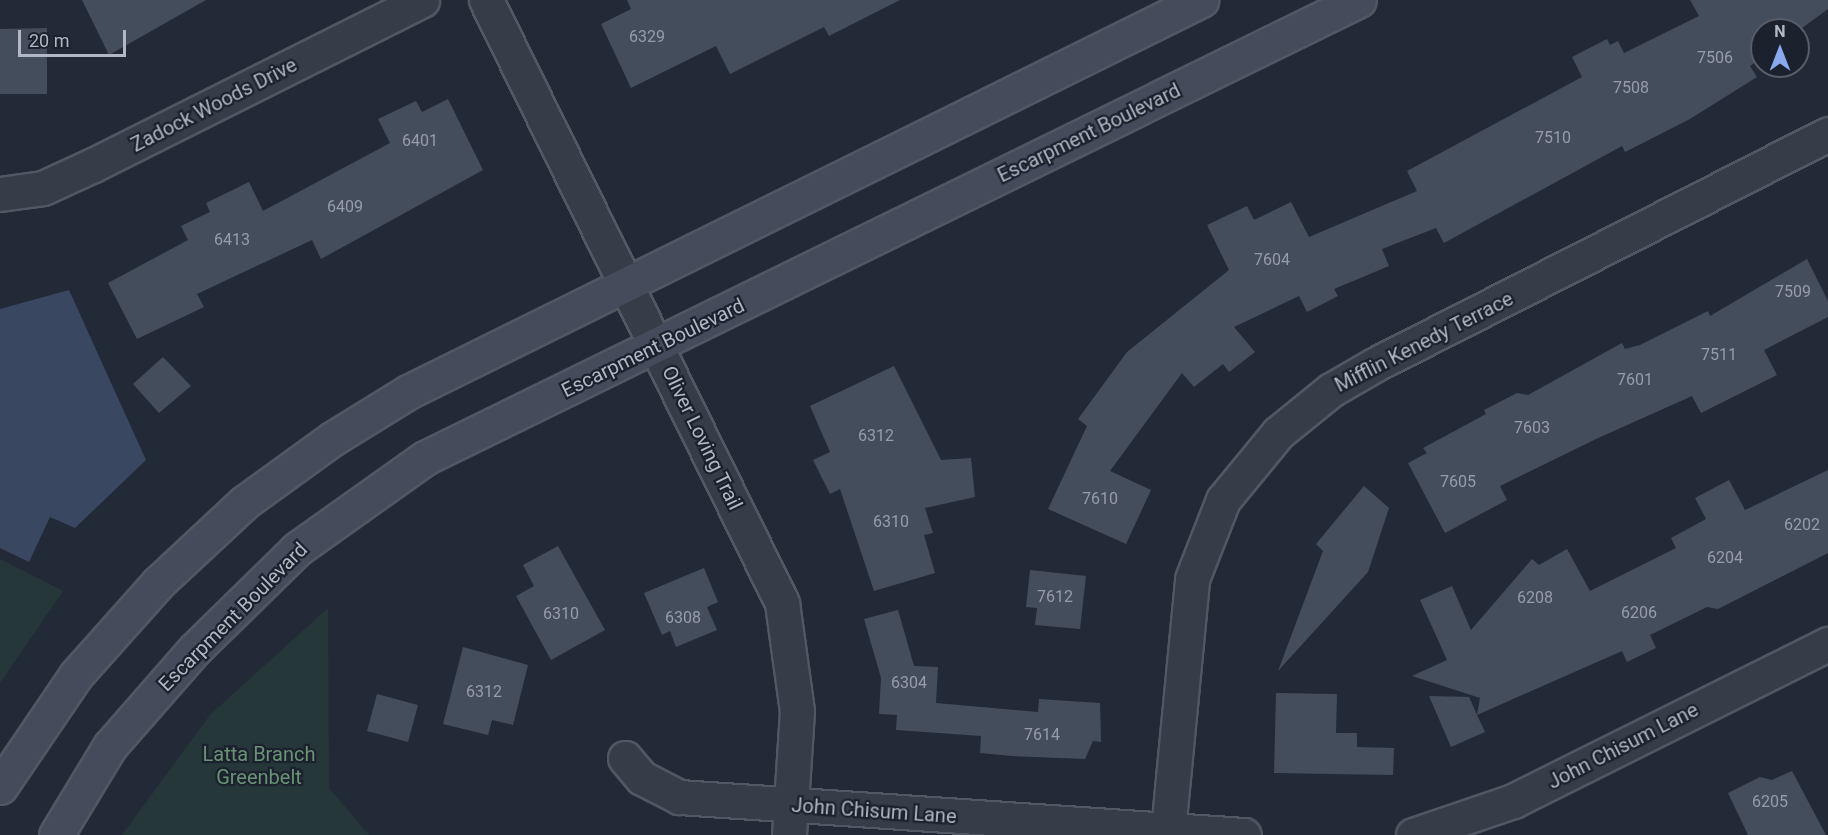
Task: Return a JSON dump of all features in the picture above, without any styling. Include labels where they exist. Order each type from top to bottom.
[{"type":"main road","points":[[0,786],[76,675],[158,583],[244,502],[408,392],[1201,0]]},
{"type":"main road","name":"Escarpment Boulevard","points":[[56,835],[110,746],[195,648],[297,549],[425,458],[1359,0]]},
{"type":"street","name":"Zadock Woods Drive","points":[[0,194],[43,188],[422,0]]},
{"type":"street","name":"Oliver Loving Trail","points":[[486,0],[782,603],[797,711],[790,820]]},
{"type":"street","name":"Mifflin Kenedy Terrace","points":[[1168,830],[1192,579],[1224,500],[1278,433],[1331,390],[1376,364],[1828,134]]},
{"type":"street","name":"John Chisum Lane","points":[[1413,835],[1472,820],[1828,644]]},
{"type":"street","name":"John Chisum Lane","points":[[625,758],[642,778],[679,797],[790,820],[1168,830],[1244,835]]},
{"type":"green space","points":[[0,559],[63,591],[0,683]]},
{"type":"green space","name":"Latta Branch Greenbelt","points":[[328,608],[329,788],[369,835],[122,835],[210,715]]},
{"type":"water","points":[[69,290],[146,460],[75,528],[50,517],[29,562],[0,548],[0,309]]},
{"type":"building","points":[[82,0],[206,0],[109,55]]},
{"type":"building","points":[[627,0],[900,0],[829,36],[824,27],[730,74],[716,46],[631,88],[601,24],[631,9]]},
{"type":"building","points":[[1690,0],[1828,0],[1828,9],[1810,22],[1810,18],[1750,18],[1750,78],[1755,78],[1690,119],[1625,152],[1622,146],[1444,243],[1436,228],[1382,249],[1389,266],[1334,289],[1338,296],[1307,312],[1299,296],[1234,327],[1255,352],[1229,372],[1223,364],[1194,387],[1182,373],[1110,471],[1151,490],[1126,544],[1048,509],[1087,426],[1078,419],[1127,352],[1229,270],[1207,225],[1247,206],[1254,220],[1291,202],[1309,237],[1417,191],[1407,171],[1582,77],[1572,57],[1607,39],[1610,45],[1618,41],[1624,53],[1699,16]]},
{"type":"building","points":[[47,28],[47,94],[0,94],[0,29]]},
{"type":"building","points":[[448,99],[483,170],[321,259],[312,240],[197,294],[204,307],[137,339],[108,283],[188,240],[181,226],[210,212],[206,203],[249,182],[263,211],[390,143],[378,119],[416,101],[422,112]]},
{"type":"building","points":[[1807,259],[1828,301],[1828,317],[1764,350],[1777,375],[1701,413],[1692,396],[1596,439],[1500,486],[1507,500],[1445,533],[1408,463],[1427,453],[1423,448],[1486,414],[1484,410],[1517,393],[1528,395],[1622,343],[1625,349],[1640,345],[1708,311],[1710,316]]},
{"type":"building","points":[[163,357],[191,386],[159,413],[133,384]]},
{"type":"building","points":[[894,366],[941,460],[971,458],[975,497],[925,508],[933,533],[924,535],[935,573],[874,591],[840,489],[830,494],[813,460],[830,452],[810,406]]},
{"type":"building","points":[[1828,470],[1828,553],[1718,609],[1707,607],[1650,635],[1656,648],[1627,662],[1622,651],[1477,715],[1480,698],[1412,676],[1447,660],[1420,600],[1452,586],[1471,630],[1532,559],[1539,565],[1567,549],[1590,591],[1676,548],[1671,538],[1706,519],[1695,498],[1729,480],[1745,510]]},
{"type":"building","points":[[1364,486],[1389,508],[1368,572],[1278,671],[1323,551],[1316,544]]},
{"type":"building","points":[[558,546],[605,630],[551,660],[516,596],[534,586],[523,565]]},
{"type":"building","points":[[704,568],[718,602],[707,607],[717,630],[676,647],[670,631],[662,635],[644,593]]},
{"type":"building","points":[[1030,570],[1086,576],[1080,629],[1035,625],[1037,608],[1026,607]]},
{"type":"building","points":[[898,610],[914,666],[938,667],[936,703],[1038,712],[1039,699],[1100,703],[1101,742],[1093,741],[1085,759],[1012,756],[980,753],[981,736],[896,730],[897,715],[879,714],[881,678],[864,619]]},
{"type":"building","points":[[463,647],[528,665],[513,725],[492,720],[488,735],[443,724]]},
{"type":"building","points":[[1276,693],[1337,694],[1336,733],[1357,733],[1357,747],[1394,748],[1393,775],[1274,773]]},
{"type":"building","points":[[377,694],[418,705],[408,742],[367,731]]},
{"type":"building","points":[[1429,696],[1469,697],[1485,732],[1451,747]]},
{"type":"building","points":[[1792,771],[1826,835],[1748,835],[1728,793],[1760,777],[1772,780]]}]
